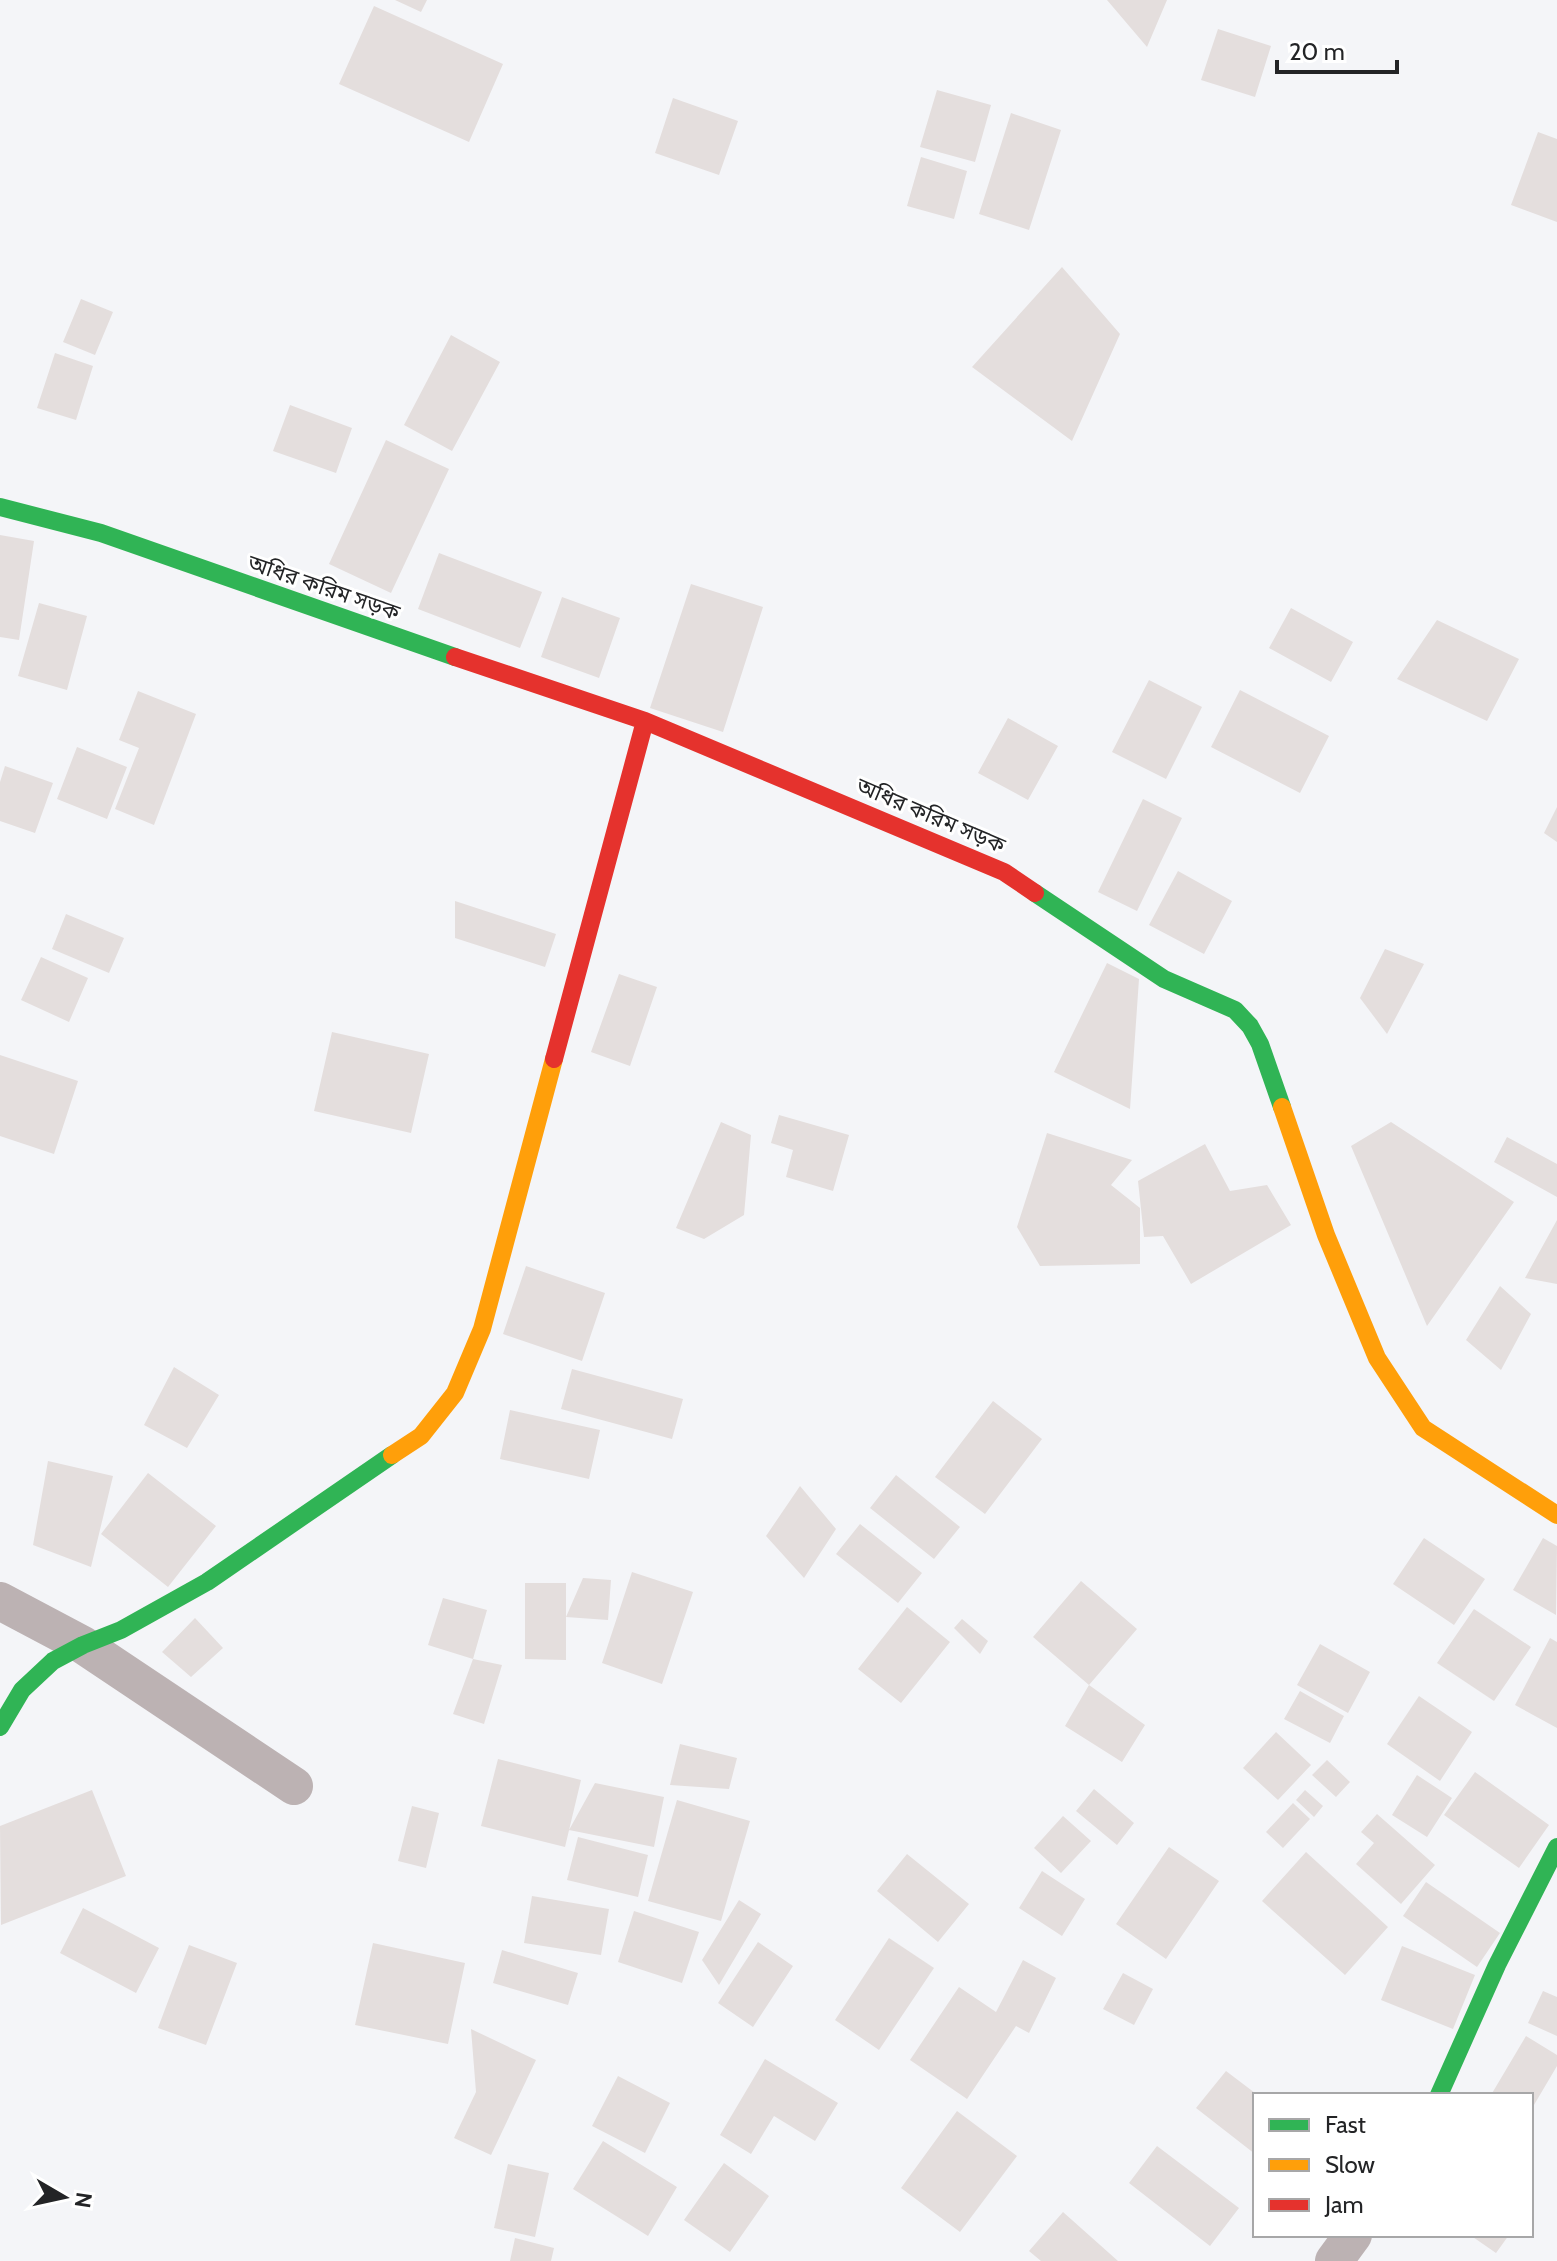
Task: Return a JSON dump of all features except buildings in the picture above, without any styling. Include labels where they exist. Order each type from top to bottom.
[{"type":"main road","name":"অধির করিম সড়ক","points":[[0,507],[101,533],[338,618],[645,721],[1004,872],[1164,979],[1235,1010],[1250,1026],[1260,1044],[1326,1235],[1377,1358],[1423,1428],[1557,1515]]},
{"type":"main road","points":[[0,1727],[22,1690],[53,1661],[121,1630],[207,1582],[275,1537],[421,1436],[455,1393],[482,1329],[645,721]]},
{"type":"main road","points":[[1440,2093],[1497,1965],[1557,1847]]},
{"type":"street","points":[[0,1601],[83,1645],[294,1786]]},
{"type":"street","points":[[1334,2261],[1352,2237]]},
{"type":"traffic: fast","points":[[0,507],[101,533],[455,657]]},
{"type":"traffic: fast","points":[[1035,893],[1164,979],[1235,1010],[1250,1026],[1260,1044],[1282,1107]]},
{"type":"traffic: fast","points":[[0,1727],[22,1690],[53,1661],[121,1630],[207,1582],[392,1455]]},
{"type":"traffic: fast","points":[[1440,2093],[1497,1965],[1557,1847]]},
{"type":"traffic: slow","points":[[392,1455],[421,1436],[455,1393],[482,1329],[554,1059]]},
{"type":"traffic: slow","points":[[1282,1107],[1326,1235],[1377,1358],[1423,1428],[1557,1515]]},
{"type":"traffic: jam","points":[[455,657],[645,721],[1004,872],[1035,893]]},
{"type":"traffic: jam","points":[[554,1059],[645,721]]}]
